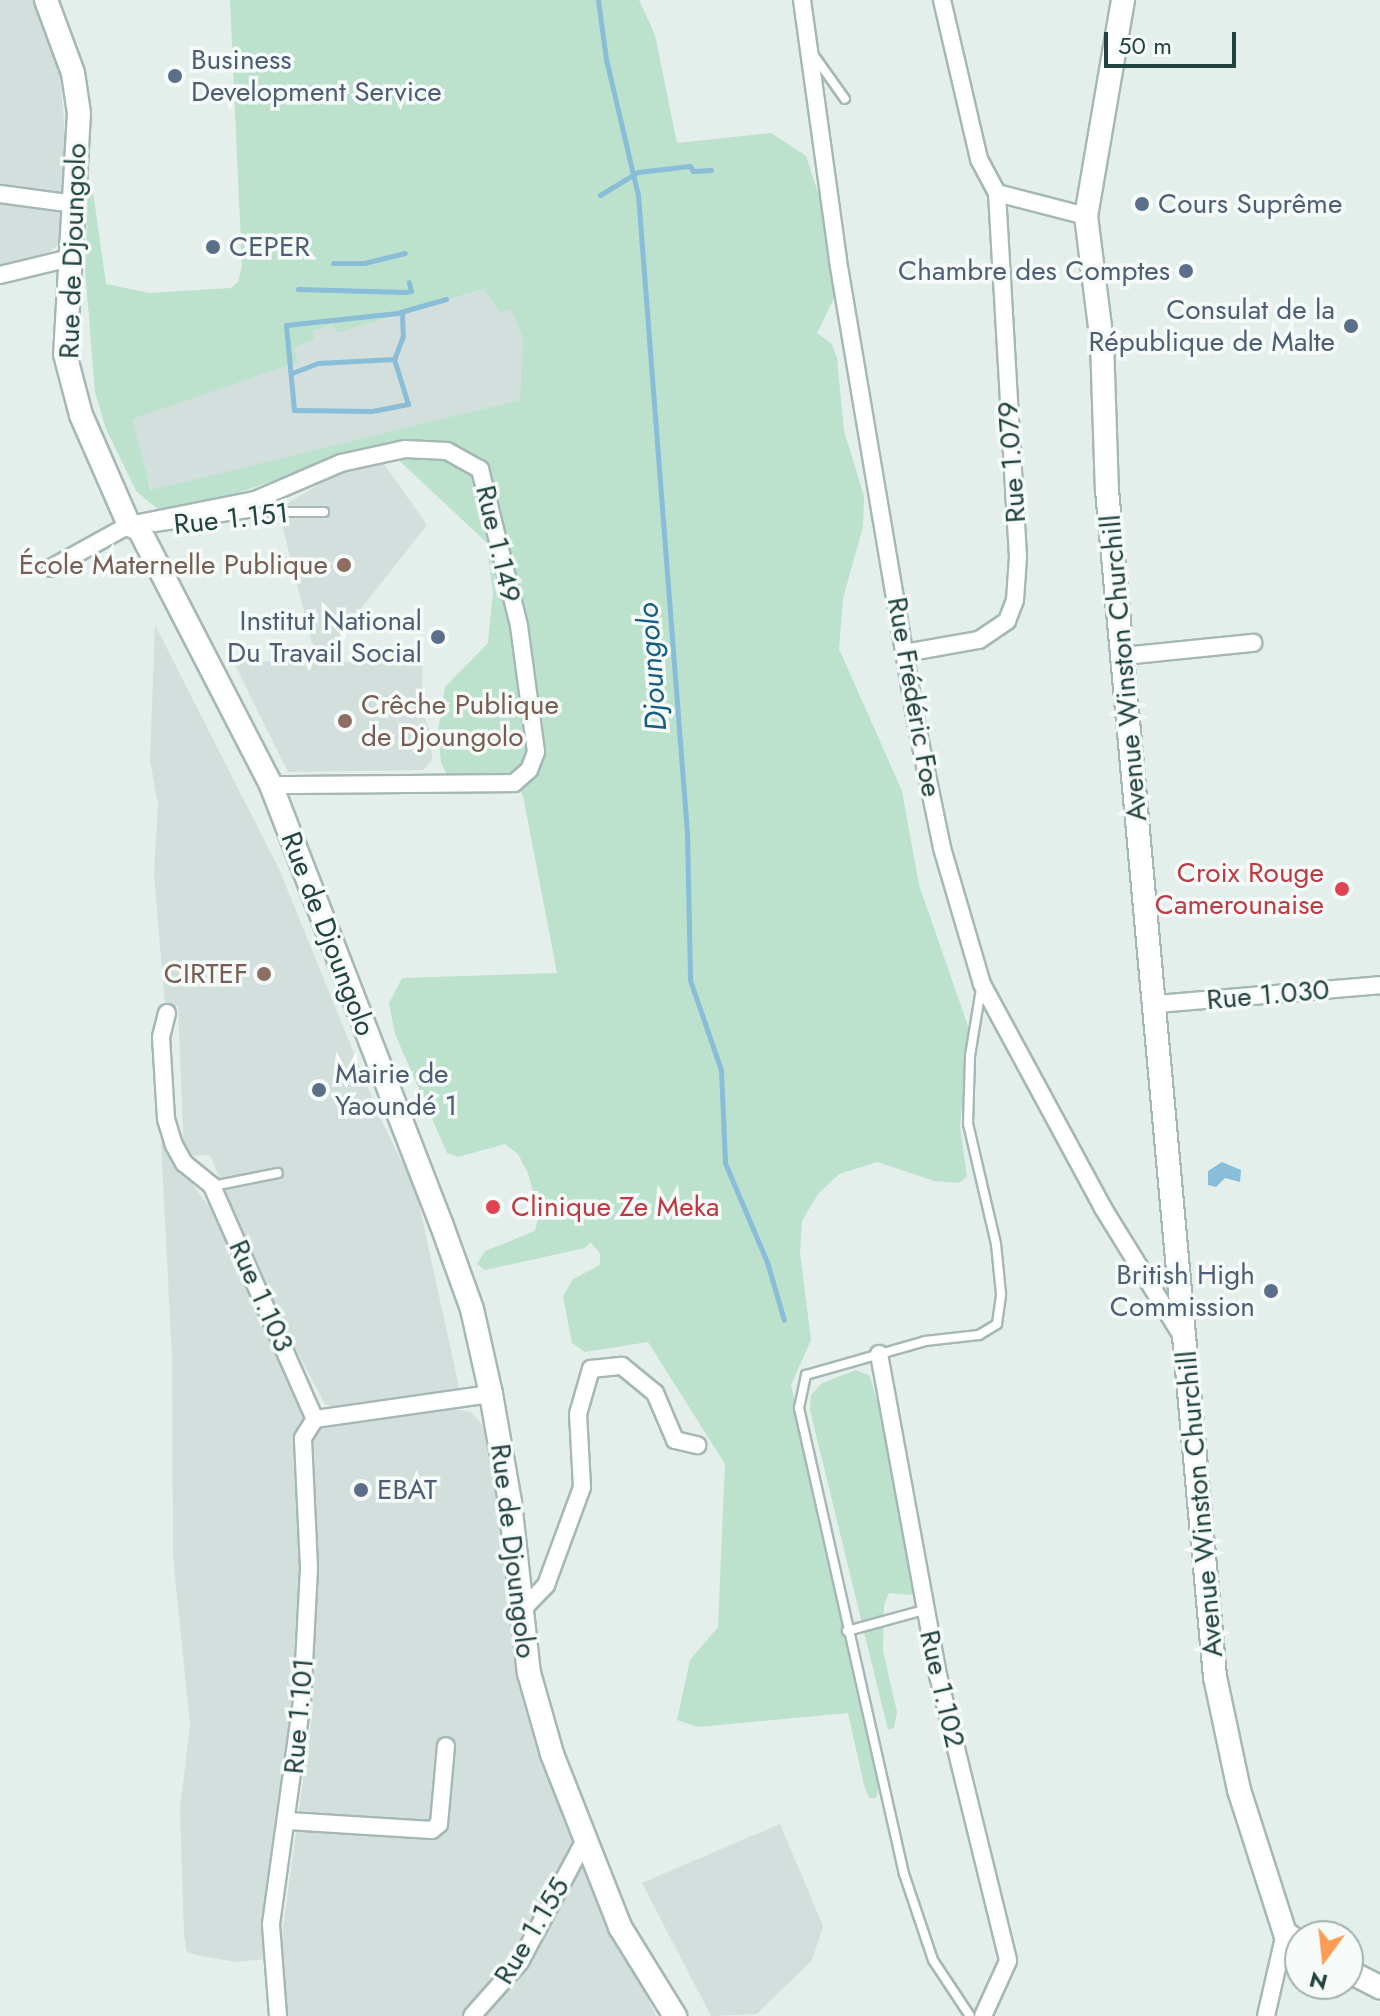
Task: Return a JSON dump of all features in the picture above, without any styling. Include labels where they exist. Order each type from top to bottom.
[{"type":"street","name":"Rue de Djoungolo","points":[[46,0],[73,73],[79,113],[70,258],[68,371],[81,415],[134,527],[271,785],[472,1309],[491,1394],[529,1673],[585,1840],[620,1927],[675,2016]]},
{"type":"street","name":"Rue Frédéric Foe","points":[[802,0],[838,261],[905,653],[942,848],[982,984],[1103,1208],[1185,1340]]},
{"type":"street","name":"Rue 1.079","points":[[905,653],[979,640],[1007,621],[1015,600],[1018,557],[997,193],[979,159],[942,0]]},
{"type":"street","name":"Avenue Winston Churchill","points":[[1123,0],[1086,216],[1102,342],[1107,490],[1215,1677],[1239,1790],[1286,1920]]},
{"type":"street","points":[[997,193],[1086,216]]},
{"type":"street","points":[[0,194],[74,204]]},
{"type":"street","points":[[0,275],[70,258]]},
{"type":"street","name":"Rue 1.149","points":[[51,568],[134,527],[255,500],[341,463],[405,449],[447,451],[480,469],[519,626],[536,752],[529,770],[514,783],[271,785]]},
{"type":"street","points":[[1124,656],[1253,643]]},
{"type":"street","name":"Rue 1.030","points":[[1156,1004],[1380,985]]},
{"type":"street","name":"Rue 1.103","points":[[167,1013],[161,1037],[166,1119],[184,1163],[212,1186],[315,1419]]},
{"type":"street","name":"Rue 1.102","points":[[879,1354],[924,1610],[1008,1961],[983,2016]]},
{"type":"street","points":[[522,1610],[546,1585],[582,1487],[578,1414],[591,1369],[622,1366],[655,1393],[675,1440],[697,1445]]},
{"type":"street","points":[[315,1419],[491,1394]]},
{"type":"street","name":"Rue 1.101","points":[[278,2016],[271,1924],[288,1821],[308,1614],[303,1438],[306,1426],[315,1419]]},
{"type":"street","points":[[288,1821],[432,1830],[439,1824],[446,1746]]},
{"type":"street","name":"Rue 1.155","points":[[472,2016],[520,1962],[585,1840]]},
{"type":"street","points":[[1266,2016],[1284,1964]]},
{"type":"lane","points":[[810,50],[845,99]]},
{"type":"lane","name":"Rue 1.151","points":[[134,527],[255,512],[324,512]]},
{"type":"lane","points":[[970,2016],[933,1960],[904,1874],[799,1408],[800,1389],[806,1375],[925,1341],[979,1335],[999,1316],[996,1244],[968,1124],[970,1056],[982,984]]},
{"type":"lane","points":[[212,1186],[278,1173]]},
{"type":"lane","points":[[847,1631],[924,1610]]},
{"type":"shaded area","points":[[0,0],[35,0],[43,15],[60,73],[65,135],[62,242],[49,252],[0,266]]},
{"type":"shaded area","points":[[485,289],[501,312],[511,308],[523,339],[521,400],[152,491],[131,419],[297,362],[294,348],[314,339],[312,332],[332,325],[337,333]]},
{"type":"shaded area","name":"École Maternelle Publique","points":[[359,460],[384,464],[427,525],[325,654],[312,643],[278,509]]},
{"type":"shaded area","points":[[155,625],[279,869],[382,1122],[416,1190],[460,1392],[337,1410],[325,1404],[267,1294],[210,1155],[184,1156],[178,1006],[165,1006],[154,874],[158,805],[150,760]]},
{"type":"shaded area","name":"Crêche Publique de Djoungolo","points":[[233,661],[423,663],[421,708],[431,734],[432,760],[423,770],[288,772]]},
{"type":"shaded area","points":[[161,1142],[210,1208],[306,1412],[293,1446],[300,1572],[294,1650],[298,1701],[266,1959],[236,1962],[196,1955],[187,1952],[184,1936],[180,1809],[190,1725],[173,1557],[172,1358]]},
{"type":"shaded area","points":[[453,1409],[471,1412],[485,1428],[523,1664],[603,1901],[656,2016],[283,2016],[280,1950],[313,1706],[310,1647],[318,1564],[312,1440],[322,1427]]},
{"type":"shaded area","points":[[780,1824],[823,1926],[812,1960],[757,2014],[711,2016],[642,1883]]},
{"type":"green space","points":[[230,0],[639,0],[655,35],[677,143],[771,133],[806,156],[821,202],[836,294],[817,333],[832,344],[837,358],[844,431],[864,496],[863,527],[843,598],[839,649],[902,791],[919,885],[969,1029],[960,1126],[967,1177],[959,1183],[934,1181],[877,1162],[839,1174],[818,1194],[802,1221],[800,1253],[811,1340],[791,1385],[853,1645],[880,1784],[876,1798],[869,1798],[864,1785],[848,1713],[698,1727],[677,1720],[690,1660],[718,1627],[725,1464],[648,1342],[585,1352],[572,1343],[563,1296],[573,1279],[600,1265],[600,1253],[590,1242],[585,1248],[485,1270],[477,1264],[485,1251],[535,1231],[539,1215],[528,1173],[518,1154],[505,1144],[458,1157],[447,1153],[395,1034],[389,1003],[402,978],[557,973],[520,790],[450,781],[441,762],[438,731],[445,687],[488,643],[493,592],[486,542],[389,451],[366,448],[184,512],[160,511],[136,491],[106,429],[95,392],[85,268],[87,222],[78,185],[85,180],[93,191],[106,284],[149,293],[231,288],[238,282],[242,266]],"holes":[[[484,289],[501,313],[511,309],[523,339],[520,400],[151,490],[132,419],[298,362],[294,348],[314,339],[313,331],[332,325],[337,333]]]},
{"type":"green space","points":[[856,1370],[870,1376],[887,1438],[915,1588],[911,1595],[889,1593],[884,1605],[883,1651],[897,1712],[894,1728],[888,1730],[810,1410],[811,1395],[822,1383]]},
{"type":"water","points":[[1222,1162],[1241,1170],[1240,1182],[1225,1178],[1216,1187],[1208,1185],[1208,1171]]},
{"type":"waterway","name":"Djoungolo","points":[[598,0],[606,59],[638,195],[687,833],[690,980],[721,1070],[725,1163],[767,1262],[784,1320]]},
{"type":"waterway","points":[[600,195],[638,172],[690,166],[693,171],[711,170]]},
{"type":"waterway","points":[[333,263],[364,263],[405,253]]},
{"type":"waterway","points":[[298,289],[405,292],[411,291],[409,282]]},
{"type":"waterway","points":[[402,312],[403,336],[394,359],[408,404],[371,411],[294,410],[286,325],[397,313],[446,299]]},
{"type":"waterway","points":[[292,373],[318,363],[394,359]]},
{"type":"place","name":"Business Development Service","points":[[175,76]]},
{"type":"place","name":"Cours Suprême","points":[[1142,204]]},
{"type":"place","name":"CEPER","points":[[213,247]]},
{"type":"place","name":"Chambre des Comptes","points":[[1186,271]]},
{"type":"place","name":"Consulat de la République de Malte","points":[[1351,326]]},
{"type":"place","name":"École Maternelle Publique","points":[[344,565]]},
{"type":"place","name":"Institut National Du Travail Social","points":[[438,637]]},
{"type":"place","name":"Crêche Publique de Djoungolo","points":[[345,721]]},
{"type":"place","name":"Croix Rouge Camerounaise","points":[[1342,889]]},
{"type":"place","name":"CIRTEF","points":[[264,974]]},
{"type":"place","name":"Mairie de Yaoundé 1","points":[[319,1090]]},
{"type":"place","name":"Clinique Ze Meka","points":[[493,1207]]},
{"type":"place","name":"British High Commission","points":[[1271,1291]]},
{"type":"place","name":"EBAT","points":[[361,1490]]}]
